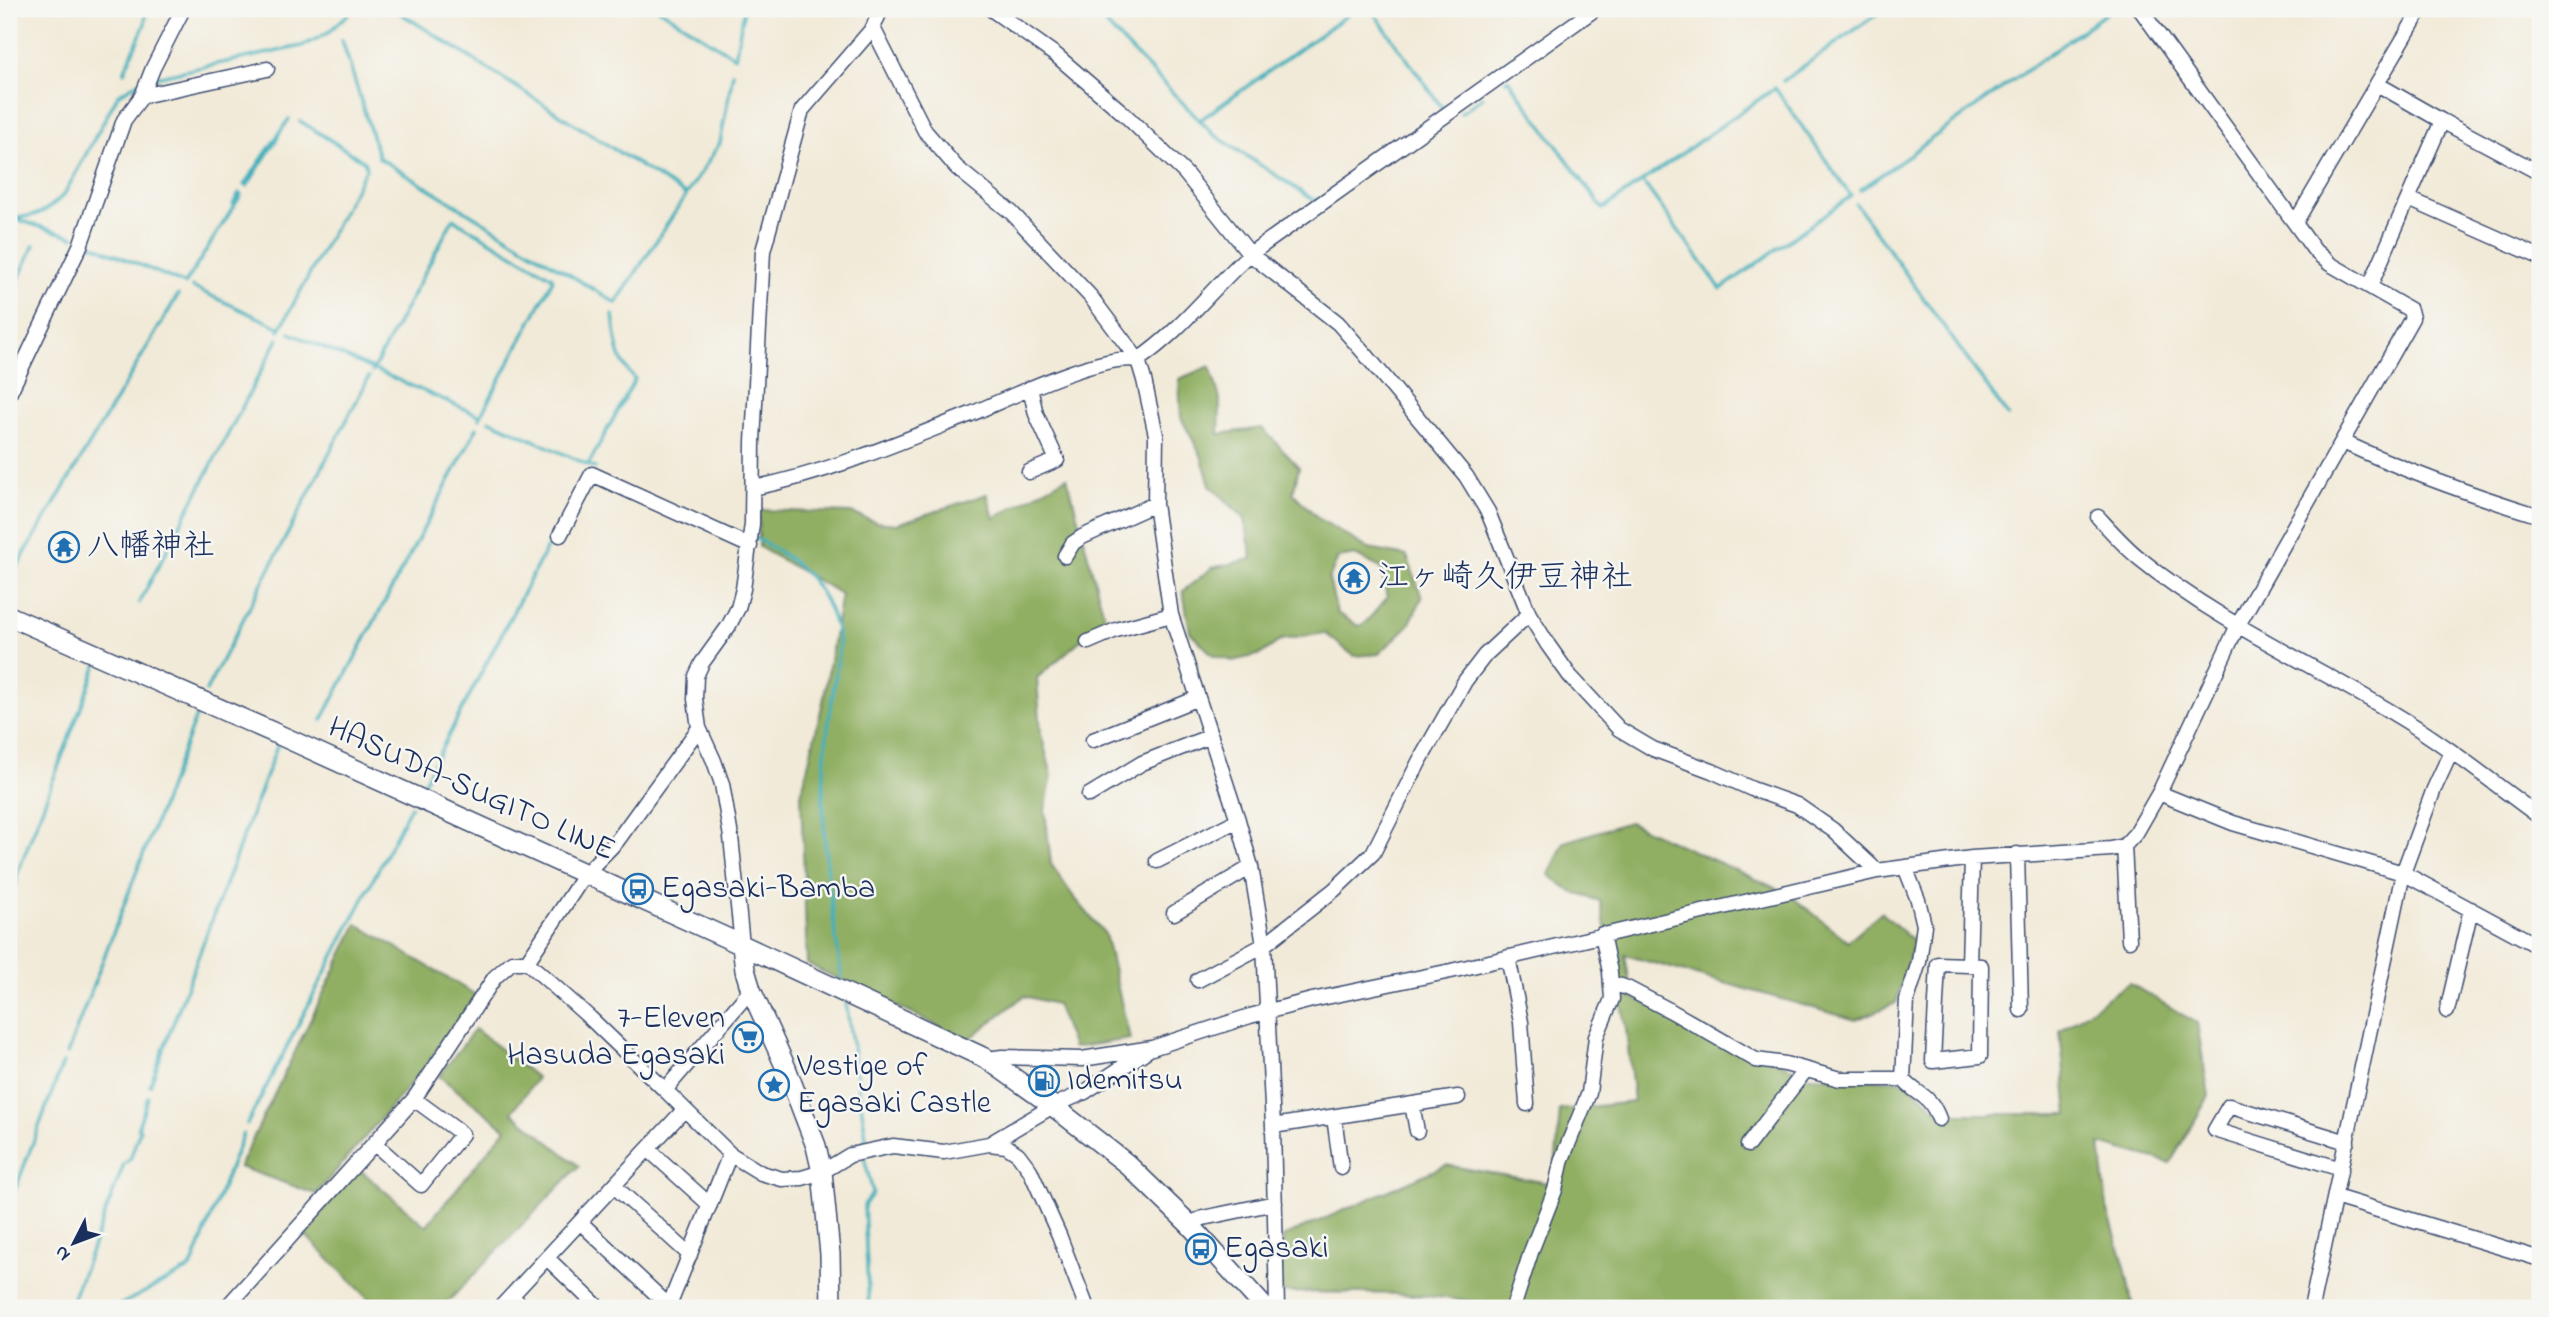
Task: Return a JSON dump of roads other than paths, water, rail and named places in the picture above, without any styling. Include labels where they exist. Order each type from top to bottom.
[{"type":"main road","name":"HASUDA-SUGITO LINE","points":[[9,616],[585,873],[987,1059],[1127,1164],[1189,1224],[1265,1308]]},
{"type":"main road","points":[[742,945],[751,990],[802,1106],[822,1172],[830,1254],[831,1308]]},
{"type":"street","points":[[9,394],[80,246],[124,120],[144,91],[183,9]]},
{"type":"street","points":[[742,945],[731,837],[722,784],[715,761],[699,728],[695,699],[696,676],[728,627],[738,608],[743,589],[750,546],[763,251],[802,110],[873,28],[881,9]]},
{"type":"street","points":[[991,9],[1056,55],[1123,113],[1185,173],[1250,254],[1338,323],[1403,397],[1466,476],[1488,512],[1529,614],[1570,676],[1619,729],[1653,749],[1797,805],[1833,831],[1877,871]]},
{"type":"street","points":[[753,488],[799,478],[914,436],[1030,388],[1124,357],[1138,360],[1163,343],[1197,311],[1229,273],[1250,254],[1595,9]]},
{"type":"street","points":[[987,1059],[1082,1059],[1152,1048],[1268,1012],[1877,871],[1972,858],[2124,846],[2136,834],[2159,793],[2238,625],[2412,318],[2410,310],[2315,251],[2140,9]]},
{"type":"street","points":[[2295,223],[2421,9]]},
{"type":"street","points":[[873,28],[925,131],[957,168],[1012,213],[1042,243],[1090,296],[1138,360],[1156,435],[1155,503],[1171,615],[1238,820],[1251,867],[1264,945],[1273,1126],[1277,1308]]},
{"type":"street","points":[[144,91],[267,69]]},
{"type":"street","points":[[2377,84],[2540,173]]},
{"type":"street","points":[[2370,286],[2442,121]]},
{"type":"street","points":[[2409,199],[2540,257]]},
{"type":"street","points":[[1029,472],[1057,460],[1036,414],[1030,388]]},
{"type":"street","points":[[2343,442],[2446,486],[2540,516]]},
{"type":"street","points":[[560,535],[592,474],[750,546]]},
{"type":"street","points":[[1066,556],[1073,543],[1082,537],[1155,503]]},
{"type":"street","points":[[2098,517],[2137,556],[2180,590],[2394,713],[2540,817]]},
{"type":"street","points":[[1198,980],[1264,945],[1334,890],[1373,853],[1425,751],[1465,681],[1485,655],[1529,614]]},
{"type":"street","points":[[1088,642],[1116,630],[1171,615]]},
{"type":"street","points":[[1093,740],[1198,698]]},
{"type":"street","points":[[527,962],[585,873],[617,841],[699,728]]},
{"type":"street","points":[[1089,794],[1142,763],[1210,736]]},
{"type":"street","points":[[2311,1308],[2403,873],[2434,789],[2451,752]]},
{"type":"street","points":[[2159,793],[2234,823],[2403,873],[2540,947]]},
{"type":"street","points":[[1157,861],[1238,820]]},
{"type":"street","points":[[2124,846],[2129,940]]},
{"type":"street","points":[[2017,854],[2021,1010]]},
{"type":"street","points":[[1969,965],[1972,858]]},
{"type":"street","points":[[1174,912],[1251,867]]},
{"type":"street","points":[[1905,867],[1924,925],[1919,962],[1907,1000],[1903,1079],[1927,1098],[1939,1119]]},
{"type":"street","points":[[2447,1011],[2471,909]]},
{"type":"street","points":[[1513,1308],[1555,1190],[1562,1159],[1589,1093],[1596,1037],[1609,1009],[1612,983],[1602,934]]},
{"type":"street","points":[[1508,957],[1521,1022],[1527,1104]]},
{"type":"street","points":[[226,1308],[414,1099],[495,977],[512,962],[527,962],[590,1017],[730,1154],[761,1173],[782,1179],[802,1178],[822,1172],[850,1155],[893,1146],[944,1152],[989,1144],[1006,1146],[1018,1154],[1030,1170],[1087,1308]]},
{"type":"street","points":[[1938,964],[1969,965],[1981,966],[1980,1056],[1933,1061],[1938,964]]},
{"type":"street","points":[[1612,983],[1682,1017],[1748,1057],[1849,1079],[1903,1079]]},
{"type":"street","points":[[664,1090],[751,990]]},
{"type":"street","points":[[989,1144],[1053,1106],[1085,1092],[1152,1048]]},
{"type":"street","points":[[1748,1145],[1805,1070]]},
{"type":"street","points":[[1273,1126],[1458,1097]]},
{"type":"street","points":[[374,1144],[421,1185],[462,1135],[414,1099]]},
{"type":"street","points":[[1412,1104],[1417,1131]]},
{"type":"street","points":[[2341,1169],[2215,1130],[2229,1106],[2347,1142]]},
{"type":"street","points":[[500,1308],[684,1110]]},
{"type":"street","points":[[1334,1117],[1340,1168]]},
{"type":"street","points":[[648,1149],[710,1205]]},
{"type":"street","points":[[580,1222],[670,1307],[730,1154]]},
{"type":"street","points":[[614,1186],[690,1255]]},
{"type":"street","points":[[2335,1197],[2540,1259]]},
{"type":"street","points":[[1189,1224],[1203,1217],[1275,1203]]},
{"type":"street","points":[[547,1258],[599,1308]]},
{"type":"street","points":[[512,1296],[524,1308]]},
{"type":"waterway","points":[[124,72],[145,24],[146,9]]},
{"type":"waterway","points":[[155,77],[302,46],[326,34],[354,9]]},
{"type":"waterway","points":[[394,9],[686,195]]},
{"type":"waterway","points":[[659,9],[735,57],[744,9]]},
{"type":"waterway","points":[[1091,9],[1213,134],[1315,201],[1317,199]]},
{"type":"waterway","points":[[1100,18],[1113,9]]},
{"type":"waterway","points":[[1200,120],[1356,9]]},
{"type":"waterway","points":[[1371,9],[1443,109],[1440,111]]},
{"type":"waterway","points":[[1783,81],[1884,9]]},
{"type":"waterway","points":[[1860,190],[2112,9]]},
{"type":"waterway","points":[[342,40],[379,158],[616,303],[720,143],[733,73]]},
{"type":"waterway","points":[[1453,101],[1511,60]]},
{"type":"waterway","points":[[9,216],[26,217],[40,213],[65,193],[118,95],[144,79]]},
{"type":"waterway","points":[[1506,81],[1508,79],[1603,209],[1775,88],[1851,196],[1721,289],[1643,182]]},
{"type":"waterway","points":[[1461,113],[1483,97]]},
{"type":"waterway","points":[[244,185],[289,119]]},
{"type":"waterway","points":[[279,331],[366,169],[365,162],[300,121]]},
{"type":"waterway","points":[[247,186],[278,137]]},
{"type":"waterway","points":[[234,207],[239,193]]},
{"type":"waterway","points":[[86,242],[185,284],[241,195]]},
{"type":"waterway","points":[[1856,204],[2008,416]]},
{"type":"waterway","points":[[12,218],[74,237]]},
{"type":"waterway","points":[[372,372],[453,219],[553,280],[479,419]]},
{"type":"waterway","points":[[9,299],[34,245]]},
{"type":"waterway","points":[[192,287],[281,328]]},
{"type":"waterway","points":[[9,580],[178,295]]},
{"type":"waterway","points":[[588,465],[635,379],[620,357],[613,315]]},
{"type":"waterway","points":[[290,333],[481,416]]},
{"type":"waterway","points":[[139,603],[278,339]]},
{"type":"waterway","points":[[206,691],[369,377]]},
{"type":"waterway","points":[[489,420],[595,468]]},
{"type":"waterway","points":[[322,720],[477,428]]},
{"type":"waterway","points":[[698,515],[741,534]]},
{"type":"waterway","points":[[421,788],[555,532]]},
{"type":"waterway","points":[[755,538],[787,557],[811,579],[828,607],[839,643],[825,755],[823,812],[827,868],[842,980]]},
{"type":"waterway","points":[[9,905],[16,877],[97,665]]},
{"type":"waterway","points":[[67,1054],[198,711]]},
{"type":"waterway","points":[[150,1085],[277,746]]},
{"type":"waterway","points":[[247,1124],[411,806]]},
{"type":"waterway","points":[[846,1002],[865,1144]]},
{"type":"waterway","points":[[9,1206],[63,1063]]},
{"type":"waterway","points":[[69,1308],[124,1164],[130,1159],[148,1097]]},
{"type":"waterway","points":[[114,1308],[191,1268],[243,1134]]},
{"type":"waterway","points":[[864,1157],[873,1193],[864,1205],[869,1308]]},
{"type":"place","name":"八幡神社","points":[[64,547]]},
{"type":"place","name":"江ヶ崎久伊豆神社","points":[[1354,578]]},
{"type":"place","name":"Egasaki-Bamba","points":[[638,889]]},
{"type":"place","name":"7-Eleven Hasuda Egasaki","points":[[748,1037]]},
{"type":"place","name":"Idemitsu","points":[[1044,1081]]},
{"type":"place","name":"Vestige of Egasaki Castle","points":[[774,1085]]},
{"type":"place","name":"Egasaki","points":[[1201,1249]]}]
